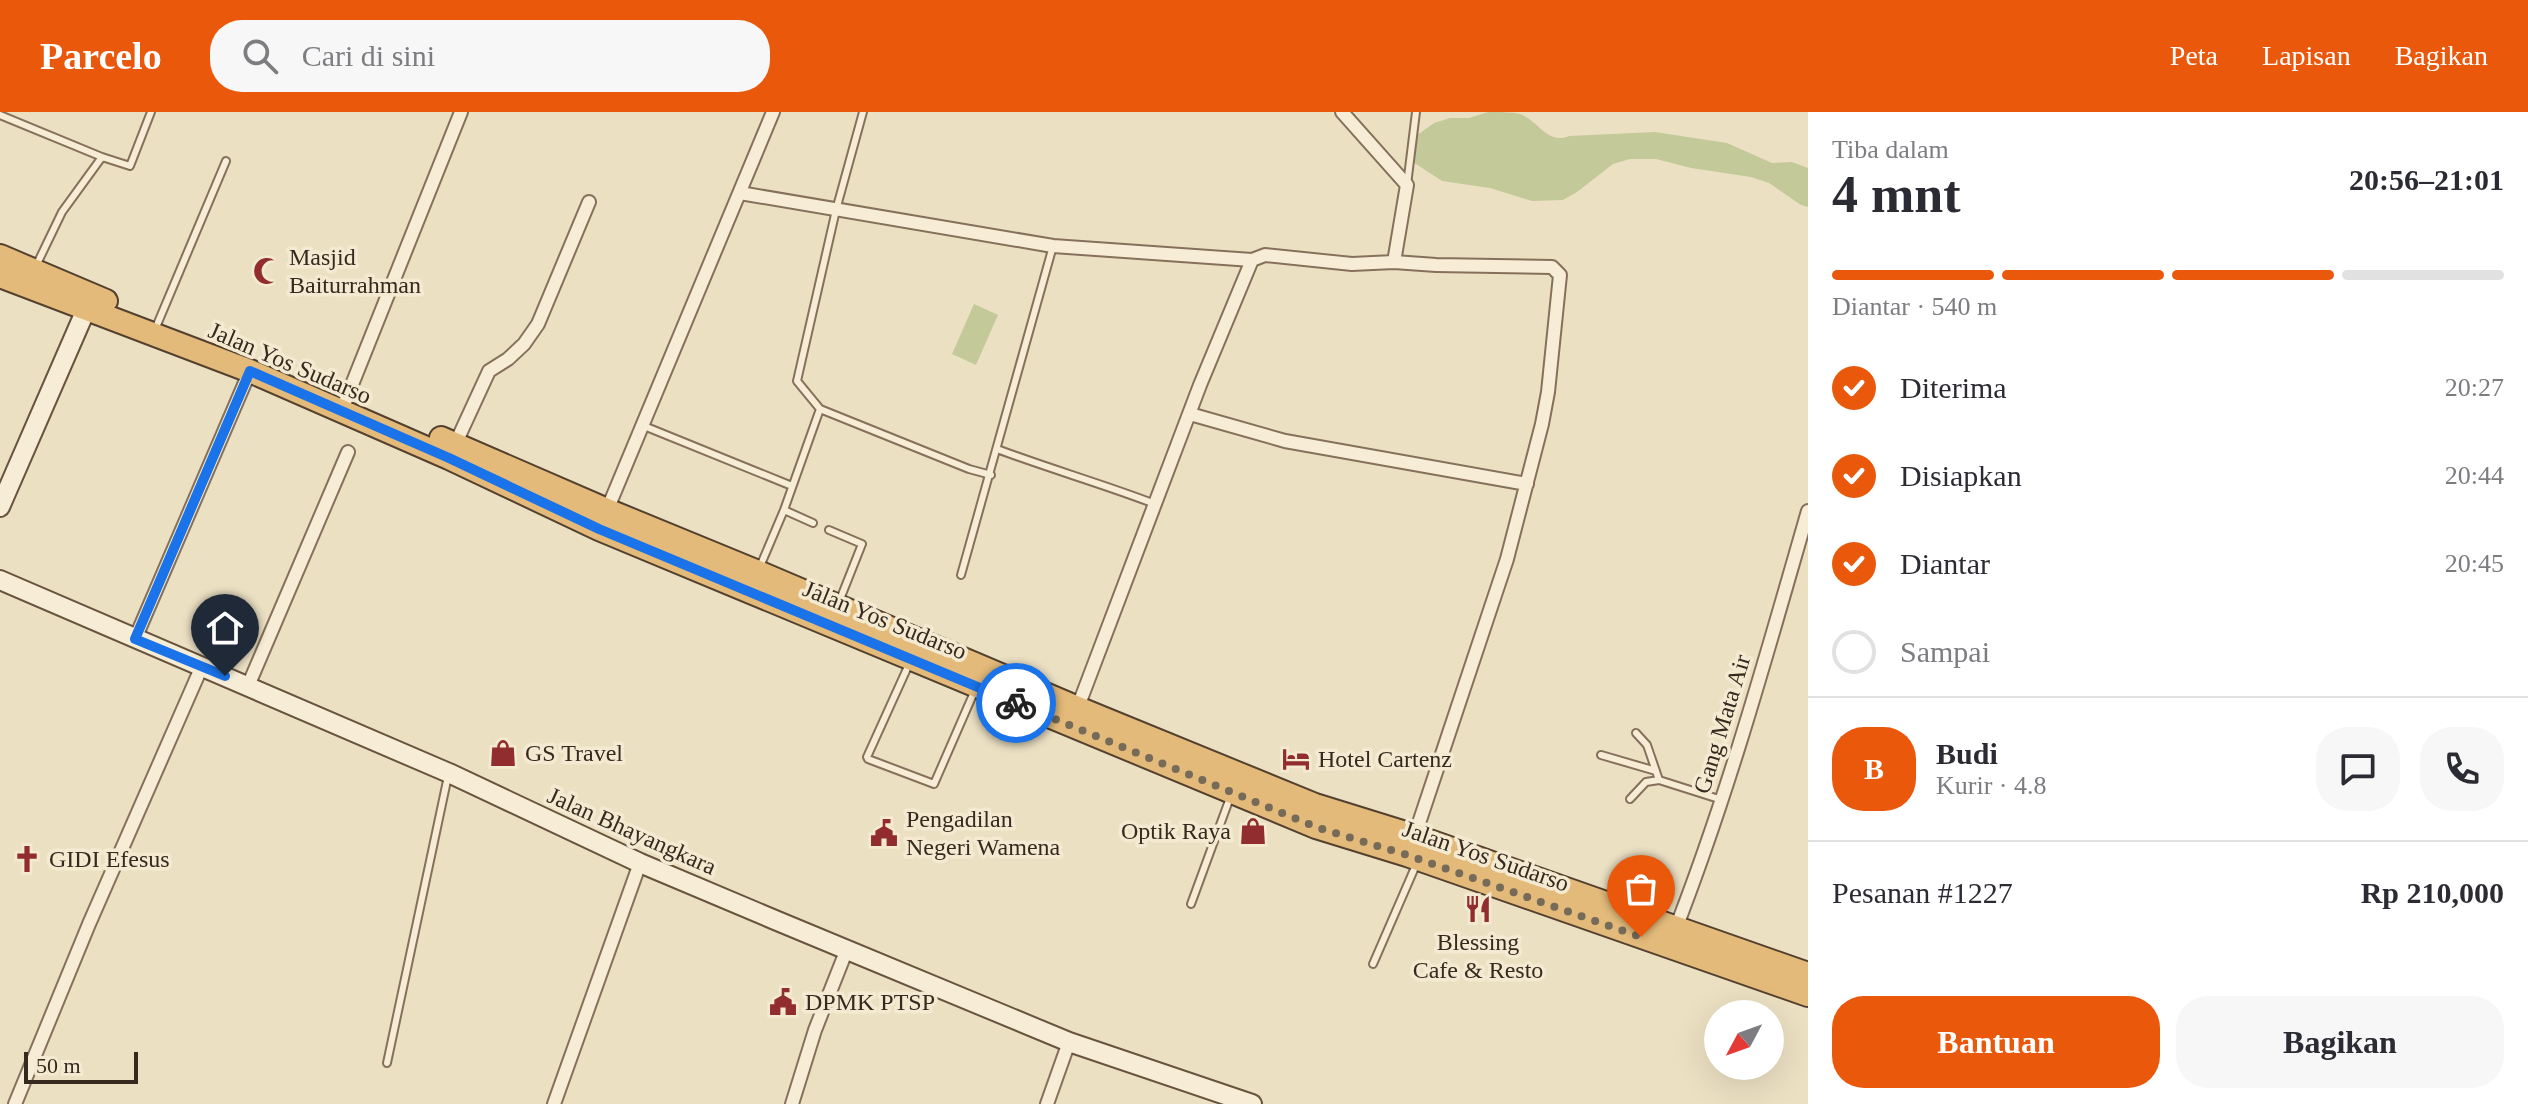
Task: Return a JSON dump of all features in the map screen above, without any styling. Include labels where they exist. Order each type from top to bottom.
[{"type":"highway","name":"Jalan Yos Sudarso","points":[[0,256],[30,279]]},
{"type":"highway","name":"Jalan Yos Sudarso","points":[[0,276],[30,279],[344,405],[900,647],[937,658],[1235,783],[1315,805],[1414,850],[1673,937],[1808,974]]},
{"type":"highway","name":"Jalan Yos Sudarso","points":[[155,329],[250,371],[344,405]]},
{"type":"highway","name":"Jalan Yos Sudarso","points":[[1673,937],[1808,995]]},
{"type":"main road","points":[[0,507],[90,302]]},
{"type":"main road","name":"Jalan Bhayangkara","points":[[0,580],[449,773],[640,863],[1069,1042],[1252,1104]]},
{"type":"street","points":[[344,405],[461,112]]},
{"type":"street","points":[[603,520],[773,112]]},
{"type":"street","points":[[1342,112],[1407,185],[1394,262]]},
{"type":"street","points":[[740,193],[1053,246],[1252,260],[1265,255],[1352,264],[1394,262],[1552,267],[1560,275],[1548,392],[1527,484],[1507,559],[1414,850]]},
{"type":"street","points":[[452,451],[489,371],[524,344],[538,324],[589,202]]},
{"type":"street","points":[[1074,717],[1252,260]]},
{"type":"street","points":[[135,639],[250,371]]},
{"type":"street","points":[[1190,414],[1285,441],[1527,484]]},
{"type":"street","points":[[248,686],[348,452]]},
{"type":"street","name":"Gang Mata Air","points":[[1673,937],[1754,700],[1808,511]]},
{"type":"street","points":[[15,1104],[89,924],[202,666]]},
{"type":"street","points":[[554,1104],[640,863]]},
{"type":"street","points":[[792,1104],[815,1030],[847,949]]},
{"type":"street","points":[[1047,1104],[1069,1042]]},
{"type":"lane","points":[[0,115],[130,166],[151,112]]},
{"type":"lane","points":[[863,112],[836,210],[797,381],[820,409],[991,475]]},
{"type":"lane","points":[[1407,185],[1416,112]]},
{"type":"lane","points":[[30,279],[62,212],[102,157]]},
{"type":"lane","points":[[155,329],[226,161]]},
{"type":"lane","points":[[961,575],[1053,246]]},
{"type":"lane","points":[[754,582],[820,409]]},
{"type":"lane","points":[[643,426],[792,486]]},
{"type":"lane","points":[[997,449],[1155,504]]},
{"type":"lane","points":[[784,510],[813,523]]},
{"type":"lane","points":[[829,530],[862,544],[834,616]]},
{"type":"lane","points":[[900,647],[867,757],[934,784],[980,677]]},
{"type":"lane","points":[[1636,733],[1647,745],[1659,780]]},
{"type":"lane","points":[[1601,755],[1656,771]]},
{"type":"lane","points":[[387,1063],[449,773]]},
{"type":"lane","points":[[1630,799],[1646,782],[1659,780],[1722,800]]},
{"type":"lane","points":[[1191,904],[1235,783]]},
{"type":"lane","points":[[1373,964],[1414,850]]},
{"type":"green space","points":[[1488,112],[1520,114],[1549,135],[1561,138],[1655,132],[1727,143],[1772,163],[1792,162],[1808,168],[1808,207],[1769,183],[1751,177],[1656,159],[1630,159],[1613,164],[1563,200],[1532,201],[1490,188],[1442,181],[1413,162],[1409,155],[1412,139],[1434,123]]},
{"type":"green space","points":[[974,304],[998,315],[976,365],[952,354]]},
{"type":"way so far","points":[[1016,703],[1316,827],[1407,855],[1641,937]]},
{"type":"place","name":"Masjid Baiturrahman","points":[[267,271]]},
{"type":"place","name":"GS Travel","points":[[503,753]]},
{"type":"place","name":"Hotel Cartenz","points":[[1296,759]]},
{"type":"place","name":"Optik Raya","points":[[1253,831]]},
{"type":"place","name":"Pengadilan Negeri Wamena","points":[[884,833]]},
{"type":"place","name":"GIDI Efesus","points":[[27,859]]},
{"type":"place","name":"Blessing Cafe & Resto","points":[[1478,909]]},
{"type":"place","name":"DPMK PTSP","points":[[783,1002]]},
{"type":"route","points":[[225,676],[135,639],[250,371],[449,458],[599,529],[1016,703]]}]
